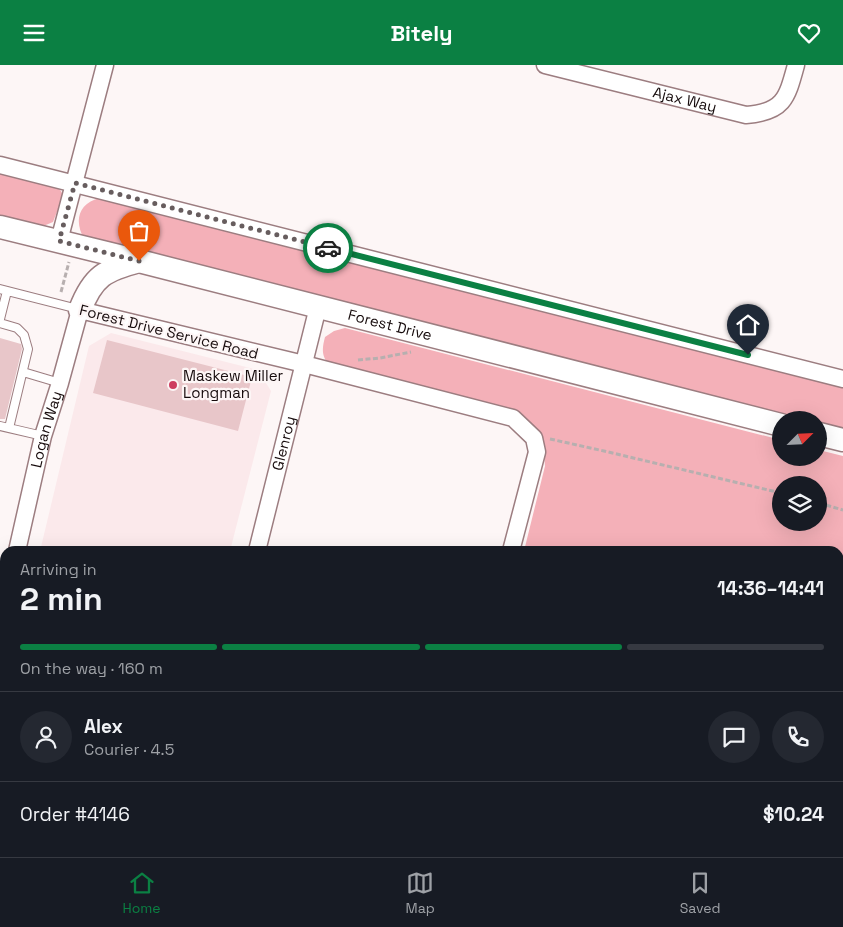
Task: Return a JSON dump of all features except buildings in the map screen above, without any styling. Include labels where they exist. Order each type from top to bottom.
[{"type":"main road","name":"Forest Drive","points":[[0,227],[772,423]]},
{"type":"main road","points":[[69,307],[88,291],[97,280],[111,270],[139,261]]},
{"type":"main road","points":[[828,436],[843,440]]},
{"type":"street","points":[[65,243],[75,183],[105,65]]},
{"type":"street","name":"Ajax Way","points":[[546,65],[746,115],[764,114],[779,106],[789,93],[796,65]]},
{"type":"street","points":[[0,165],[843,379]]},
{"type":"street","name":"Forest Drive Service Road","points":[[69,307],[304,364],[513,418],[538,438]]},
{"type":"street","name":"Logan Way","points":[[17,546],[43,436],[60,383],[69,307]]},
{"type":"street","name":"Glenroy","points":[[258,546],[318,307]]},
{"type":"street","points":[[512,546],[538,438]]},
{"type":"lane","name":"Forest Drive Service Road","points":[[3,290],[69,307]]},
{"type":"lane","points":[[0,319],[3,290]]},
{"type":"lane","points":[[0,323],[17,328],[24,335],[28,349],[9,428]]},
{"type":"lane","points":[[23,372],[60,383]]},
{"type":"lane","points":[[0,426],[43,436]]},
{"type":"path","points":[[65,243],[70,259],[69,307]]},
{"type":"path","points":[[352,360],[380,358],[418,350]]},
{"type":"path","points":[[538,438],[604,451],[772,491]]},
{"type":"path","points":[[827,505],[843,510]]},
{"type":"shaded area","points":[[0,173],[57,187],[63,196],[53,222],[41,227],[0,216]]},
{"type":"shaded area","points":[[100,198],[843,387],[843,433],[828,429],[828,411],[772,411],[772,415],[84,239],[79,226],[80,214],[83,208],[93,200]]},
{"type":"shaded area","points":[[345,328],[772,438],[772,466],[828,466],[828,452],[843,456],[843,546],[525,546],[545,466],[544,454],[534,428],[330,366],[324,356],[323,345],[325,337],[334,331]]},
{"type":"shaded area","points":[[111,333],[258,370],[271,391],[231,546],[41,546],[89,346]]},
{"type":"way so far","points":[[139,261],[59,241],[75,183],[328,248]]},
{"type":"place","name":"Maskew Miller Longman","points":[[173,385]]},
{"type":"route","points":[[328,248],[748,355]]}]
